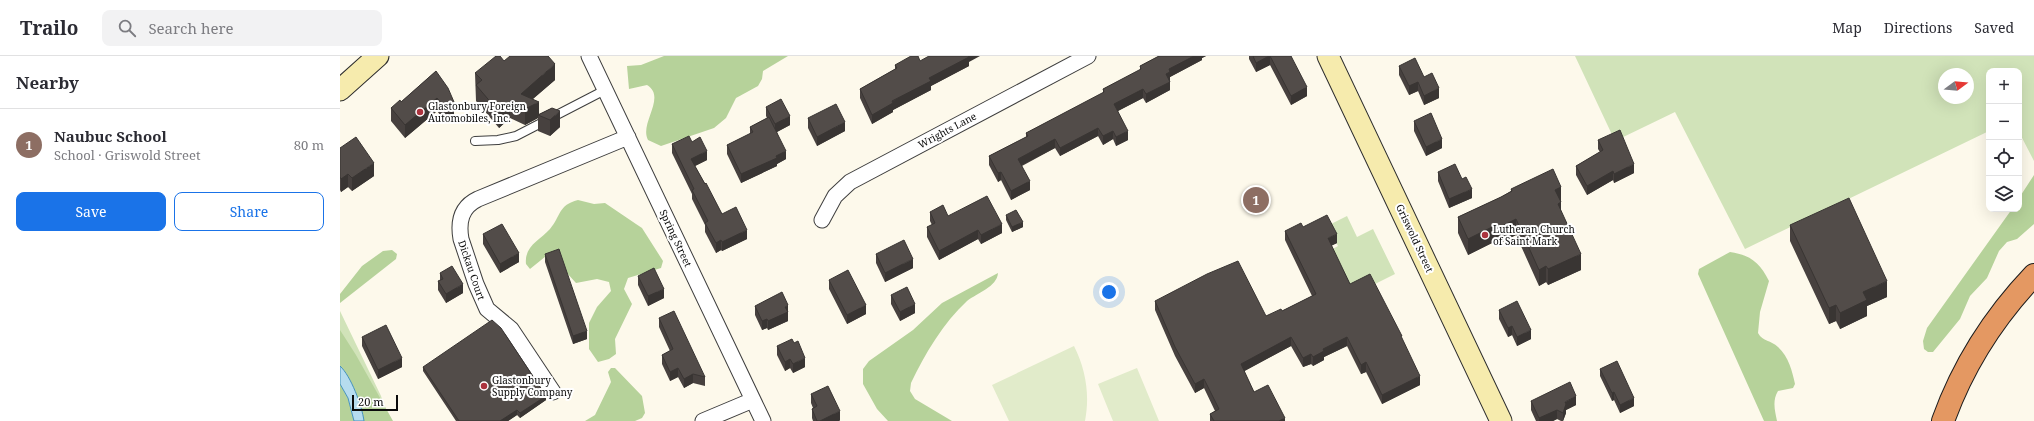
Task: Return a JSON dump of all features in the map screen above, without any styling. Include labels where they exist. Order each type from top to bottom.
[{"type":"highway","points":[[1943,421],[1961,375],[1983,337],[2008,303],[2034,275]]},
{"type":"main road","points":[[340,90],[378,56]]},
{"type":"main road","name":"Griswold Street","points":[[1328,56],[1501,421]]},
{"type":"street","name":"Spring Street","points":[[589,56],[763,421]]},
{"type":"street","name":"Wrights Lane","points":[[822,220],[832,199],[850,182],[1088,56]]},
{"type":"street","name":"Dickau Court","points":[[553,392],[511,329],[492,315],[484,303],[461,239],[459,229],[463,213],[468,205],[478,199],[628,137]]},
{"type":"street","points":[[703,421],[753,400]]},
{"type":"lane","points":[[475,141],[498,140],[516,136],[605,90]]},
{"type":"green space","points":[[664,56],[788,56],[763,71],[762,79],[758,86],[736,98],[726,118],[714,128],[661,146],[648,140],[646,133],[654,103],[652,90],[647,85],[629,89],[627,66],[641,65]]},
{"type":"green space","points":[[1575,56],[2034,56],[2034,161],[2022,138],[2022,68],[1986,68],[1986,132],[1745,249],[1675,112],[1615,141]]},
{"type":"green space","points":[[2034,175],[2034,224],[2017,239],[2007,242],[1999,251],[1987,278],[1970,296],[1960,319],[1933,352],[1928,352],[1924,349],[1923,341],[1927,328],[2010,212],[2022,212],[2022,193]]},
{"type":"green space","points":[[578,200],[594,204],[605,203],[642,228],[663,261],[661,268],[628,278],[624,289],[632,304],[615,339],[616,354],[609,359],[598,362],[589,349],[589,323],[597,307],[611,291],[609,282],[597,279],[576,283],[566,272],[560,252],[551,252],[530,269],[526,264],[526,258],[530,248],[550,229],[563,208]]},
{"type":"green space","points":[[1347,216],[1357,237],[1373,229],[1395,274],[1351,296],[1329,251],[1338,246],[1327,226]]},
{"type":"green space","points":[[392,250],[397,254],[396,259],[340,303],[340,294],[362,266],[383,251]]},
{"type":"green space","points":[[1730,252],[1744,255],[1754,261],[1762,269],[1769,281],[1760,312],[1758,333],[1762,338],[1775,345],[1785,355],[1795,384],[1793,388],[1778,391],[1776,395],[1774,406],[1777,421],[1764,421],[1698,274],[1699,269]]},
{"type":"green space","points":[[998,273],[997,278],[990,286],[967,301],[942,329],[922,361],[911,383],[910,391],[915,399],[952,421],[888,421],[877,409],[863,384],[863,369],[869,361],[913,330],[942,303]]},
{"type":"green space","points":[[340,311],[381,396],[389,421],[364,421],[362,412],[340,366]]},
{"type":"green space","points":[[340,330],[356,355],[393,421],[364,421],[362,412],[340,366]]},
{"type":"green space","points":[[1074,346],[1086,383],[1087,402],[1085,421],[1009,421],[992,385]]},
{"type":"green space","points":[[611,368],[615,368],[642,396],[645,413],[642,418],[635,421],[585,421],[595,415],[611,382],[608,372]]},
{"type":"green space","points":[[1137,368],[1159,421],[1113,421],[1098,384]]},
{"type":"green space","points":[[340,384],[348,398],[354,421],[340,421]]},
{"type":"water","points":[[340,366],[348,377],[355,392],[361,407],[364,421],[354,421],[348,398],[340,384]]},
{"type":"building","points":[[496,56],[500,56],[504,61],[510,56],[548,56],[555,64],[521,94],[539,102],[525,109],[510,102],[499,112],[476,85],[482,80],[475,73]]},
{"type":"building","points":[[911,56],[918,56],[920,61],[929,56],[969,57],[929,78],[931,81],[892,101],[893,103],[872,115],[860,89],[897,68],[895,65]]},
{"type":"building","points":[[1159,56],[1194,56],[1169,69],[1170,72],[1166,74],[1170,82],[1146,94],[1143,89],[1114,104],[1128,131],[1116,137],[1113,131],[1103,136],[1098,128],[1060,148],[1055,139],[1018,159],[1030,181],[1011,191],[1001,172],[998,173],[989,156],[1028,136],[1026,133],[1104,92],[1103,89],[1141,69],[1140,66]]},
{"type":"building","points":[[1253,56],[1269,56],[1256,63]]},
{"type":"building","points":[[1270,56],[1291,56],[1307,87],[1291,96]]},
{"type":"building","points":[[1415,58],[1424,77],[1432,73],[1439,88],[1424,96],[1418,82],[1409,86],[1399,66]]},
{"type":"building","points":[[436,71],[448,88],[454,102],[446,109],[437,98],[405,125],[391,108],[400,100],[401,102]]},
{"type":"building","points":[[781,99],[790,116],[775,124],[766,107]]},
{"type":"building","points":[[836,104],[845,122],[817,137],[808,118]]},
{"type":"building","points":[[552,108],[560,111],[550,120],[538,115]]},
{"type":"building","points":[[1431,113],[1442,139],[1426,147],[1414,121]]},
{"type":"building","points":[[769,117],[786,151],[776,156],[777,158],[741,174],[727,145],[753,132],[750,127]]},
{"type":"building","points":[[1620,130],[1634,164],[1614,174],[1613,171],[1587,186],[1576,166],[1603,150],[1598,140]]},
{"type":"building","points":[[689,136],[692,142],[700,137],[707,151],[691,159],[705,184],[706,183],[722,214],[736,207],[747,230],[722,242],[721,240],[716,243],[705,223],[708,221],[692,190],[694,189],[672,144]]},
{"type":"building","points":[[356,137],[374,163],[352,178],[348,174],[341,179],[340,148]]},
{"type":"building","points":[[1455,164],[1462,179],[1466,177],[1472,189],[1449,199],[1438,172]]},
{"type":"building","name":"Lutheran Church of Saint Mark","points":[[1553,169],[1561,187],[1555,190],[1561,202],[1558,204],[1581,254],[1548,269],[1546,266],[1539,270],[1516,219],[1496,229],[1494,226],[1468,239],[1458,217],[1501,197],[1512,191],[1511,189]]},
{"type":"building","points":[[987,196],[1002,224],[981,235],[978,230],[939,251],[927,227],[935,223],[930,212],[943,205],[948,216]]},
{"type":"building","points":[[1849,198],[1887,281],[1863,292],[1867,300],[1840,313],[1836,305],[1829,308],[1790,225]]},
{"type":"building","points":[[1016,210],[1023,222],[1012,227],[1006,215]]},
{"type":"building","points":[[1327,215],[1337,234],[1328,238],[1350,284],[1370,274],[1402,336],[1420,376],[1382,395],[1366,362],[1361,365],[1347,337],[1323,349],[1324,351],[1313,357],[1311,354],[1303,358],[1291,337],[1241,364],[1254,392],[1268,385],[1285,418],[1279,421],[1214,421],[1210,414],[1219,409],[1204,379],[1195,384],[1175,347],[1155,301],[1207,274],[1238,261],[1266,316],[1281,309],[1282,311],[1316,294],[1285,231],[1301,223],[1303,227]]},
{"type":"building","points":[[502,224],[519,253],[500,264],[483,234]]},
{"type":"building","points":[[904,240],[913,259],[885,273],[876,254]]},
{"type":"building","points":[[559,249],[587,331],[573,336],[545,254]]},
{"type":"building","points":[[452,266],[463,284],[446,294],[438,281],[443,279],[440,273]]},
{"type":"building","points":[[654,268],[664,289],[648,296],[638,276]]},
{"type":"building","points":[[848,270],[866,305],[847,315],[829,280]]},
{"type":"building","points":[[907,287],[915,304],[900,312],[891,295]]},
{"type":"building","points":[[782,292],[788,305],[785,307],[788,312],[768,321],[767,319],[762,321],[755,306]]},
{"type":"building","points":[[1517,301],[1531,330],[1517,337],[1512,326],[1508,328],[1499,310]]},
{"type":"building","points":[[674,311],[705,377],[693,374],[684,379],[678,368],[670,372],[662,355],[673,349],[659,318]]},
{"type":"building","name":"Glastonbury Supply Company","points":[[492,320],[501,328],[546,396],[520,413],[517,410],[500,421],[459,421],[423,367]]},
{"type":"building","points":[[386,325],[402,358],[378,370],[362,337]]},
{"type":"building","points":[[792,339],[794,343],[798,341],[805,358],[793,364],[790,359],[785,362],[777,346]]},
{"type":"building","points":[[1617,361],[1634,398],[1620,405],[1600,369]]},
{"type":"building","points":[[1570,382],[1576,396],[1565,402],[1566,404],[1563,413],[1557,410],[1539,418],[1531,401]]},
{"type":"building","points":[[828,386],[840,411],[817,421],[812,409],[817,406],[811,394]]},
{"type":"place","name":"Glastonbury Foreign Automobiles, Inc.","points":[[420,112]]},
{"type":"place","name":"Naubuc School","points":[[1256,200]]},
{"type":"place","name":"Lutheran Church of Saint Mark","points":[[1485,235]]},
{"type":"place","name":"Glastonbury Supply Company","points":[[484,386]]}]
